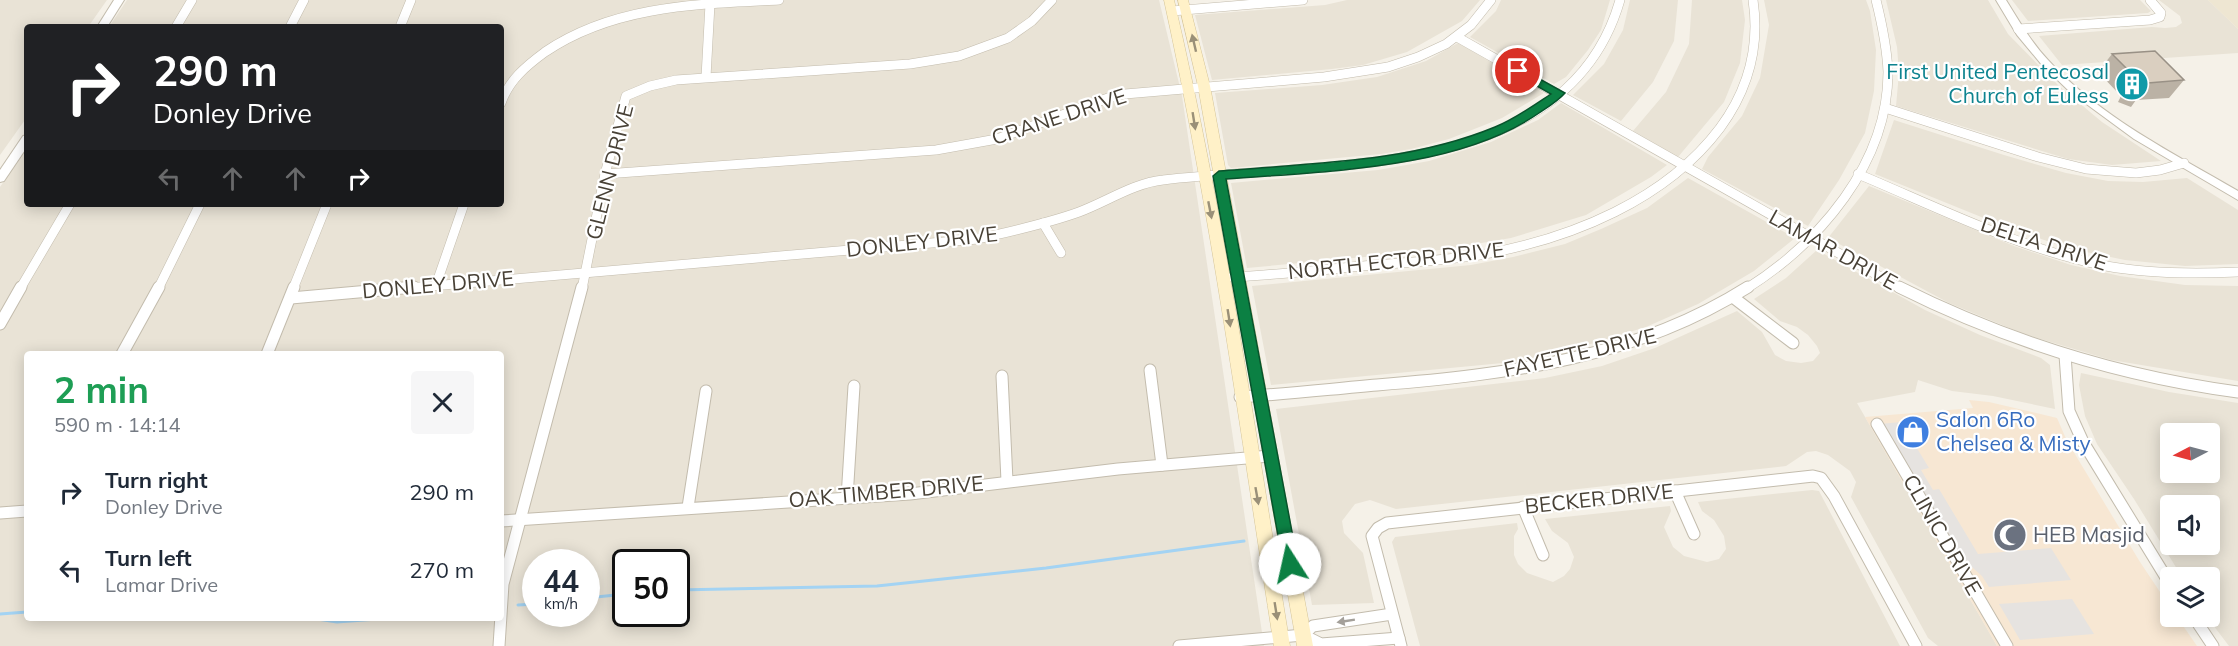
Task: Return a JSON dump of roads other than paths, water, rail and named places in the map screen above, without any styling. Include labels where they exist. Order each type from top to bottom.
[{"type":"main road","points":[[1185,5],[1204,86],[1258,396],[1304,641]]},
{"type":"main road","points":[[1171,6],[1189,88],[1222,278],[1281,641]]},
{"type":"street","points":[[104,24],[119,0]]},
{"type":"street","points":[[178,24],[192,0]]},
{"type":"street","points":[[292,24],[304,0]]},
{"type":"street","points":[[401,24],[411,0]]},
{"type":"street","points":[[504,96],[513,78],[529,64],[547,50],[586,29],[639,12],[710,4],[779,0]]},
{"type":"street","name":"GLENN DRIVE","points":[[504,580],[586,273],[605,174],[626,96],[641,87],[656,83],[706,77],[876,66],[948,58],[992,46],[1024,28],[1038,17],[1052,0]]},
{"type":"street","points":[[1171,6],[1303,0]]},
{"type":"street","name":"CRANE DRIVE","points":[[605,174],[936,150],[998,139],[1108,98],[1204,86],[1330,77],[1377,70],[1414,58],[1457,37],[1483,12],[1491,0]]},
{"type":"street","name":"DONLEY DRIVE","points":[[291,298],[960,240],[1043,224],[1083,210],[1143,184],[1203,176],[1355,165],[1407,158],[1501,130],[1533,112],[1574,82],[1604,44],[1620,0]]},
{"type":"street","name":"NORTH ECTOR DRIVE","points":[[1222,278],[1447,258],[1505,250],[1596,220],[1634,201],[1685,166],[1724,124],[1746,82],[1755,42],[1754,0]]},
{"type":"street","name":"FAYETTE DRIVE","points":[[1240,397],[1470,376],[1545,364],[1620,348],[1663,334],[1734,298],[1785,262],[1812,238],[1847,194],[1876,137],[1885,108],[1888,81],[1887,45],[1876,0]]},
{"type":"street","points":[[2001,0],[2018,29],[2039,55],[2070,86],[2129,130],[2238,196]]},
{"type":"street","points":[[2018,29],[2150,20],[2160,17],[2161,13],[2150,0]]},
{"type":"street","points":[[706,77],[710,4]]},
{"type":"street","name":"LAMAR DRIVE","points":[[1457,37],[1899,287],[1979,325],[2118,371],[2169,382],[2238,392]]},
{"type":"street","points":[[1885,108],[2046,160],[2093,171],[2138,174],[2184,164]]},
{"type":"street","points":[[0,178],[24,143]]},
{"type":"street","name":"DELTA DRIVE","points":[[1858,174],[2017,239],[2089,262],[2182,274],[2238,272]]},
{"type":"street","points":[[0,324],[68,207]]},
{"type":"street","points":[[124,351],[171,265],[199,207]]},
{"type":"street","points":[[268,351],[326,207]]},
{"type":"street","points":[[436,285],[463,207]]},
{"type":"street","points":[[1043,224],[1061,253]]},
{"type":"street","points":[[1734,298],[1793,343]]},
{"type":"street","points":[[2065,355],[2069,411],[2083,442],[2160,568]]},
{"type":"street","points":[[1150,370],[1162,465]]},
{"type":"street","points":[[1002,376],[1007,481]]},
{"type":"street","points":[[847,498],[854,386]]},
{"type":"street","points":[[688,507],[706,391]]},
{"type":"street","name":"CLINIC DRIVE","points":[[1877,424],[2007,646]]},
{"type":"street","name":"OAK TIMBER DRIVE","points":[[504,521],[910,494],[1007,481],[1270,456]]},
{"type":"street","name":"BECKER DRIVE","points":[[1392,614],[1372,536],[1378,528],[1387,523],[1813,476],[1821,478],[1834,496],[1916,646]]},
{"type":"street","points":[[1675,491],[1694,534]]},
{"type":"street","points":[[1523,507],[1543,555]]},
{"type":"street","points":[[0,513],[24,511]]},
{"type":"street","points":[[1179,646],[1281,641],[1321,644],[1400,642],[1392,614],[1313,626],[1304,641]]},
{"type":"street","name":"GLENN DRIVE","points":[[499,646],[501,621]]},
{"type":"street","points":[[2200,627],[2213,646]]},
{"type":"waterway","points":[[690,590],[877,586],[1046,568],[1244,541]]},
{"type":"waterway","points":[[600,597],[612,595]]},
{"type":"waterway","points":[[518,605],[522,605]]},
{"type":"waterway","points":[[0,614],[24,612]]},
{"type":"waterway","points":[[330,621],[350,621]]},
{"type":"place","name":"First United Pentecosal Church of Euless","points":[[2132,84]]},
{"type":"place","name":"Salon 6Ro Chelsea & Misty","points":[[1913,432]]},
{"type":"place","name":"HEB Masjid","points":[[2010,535]]}]
